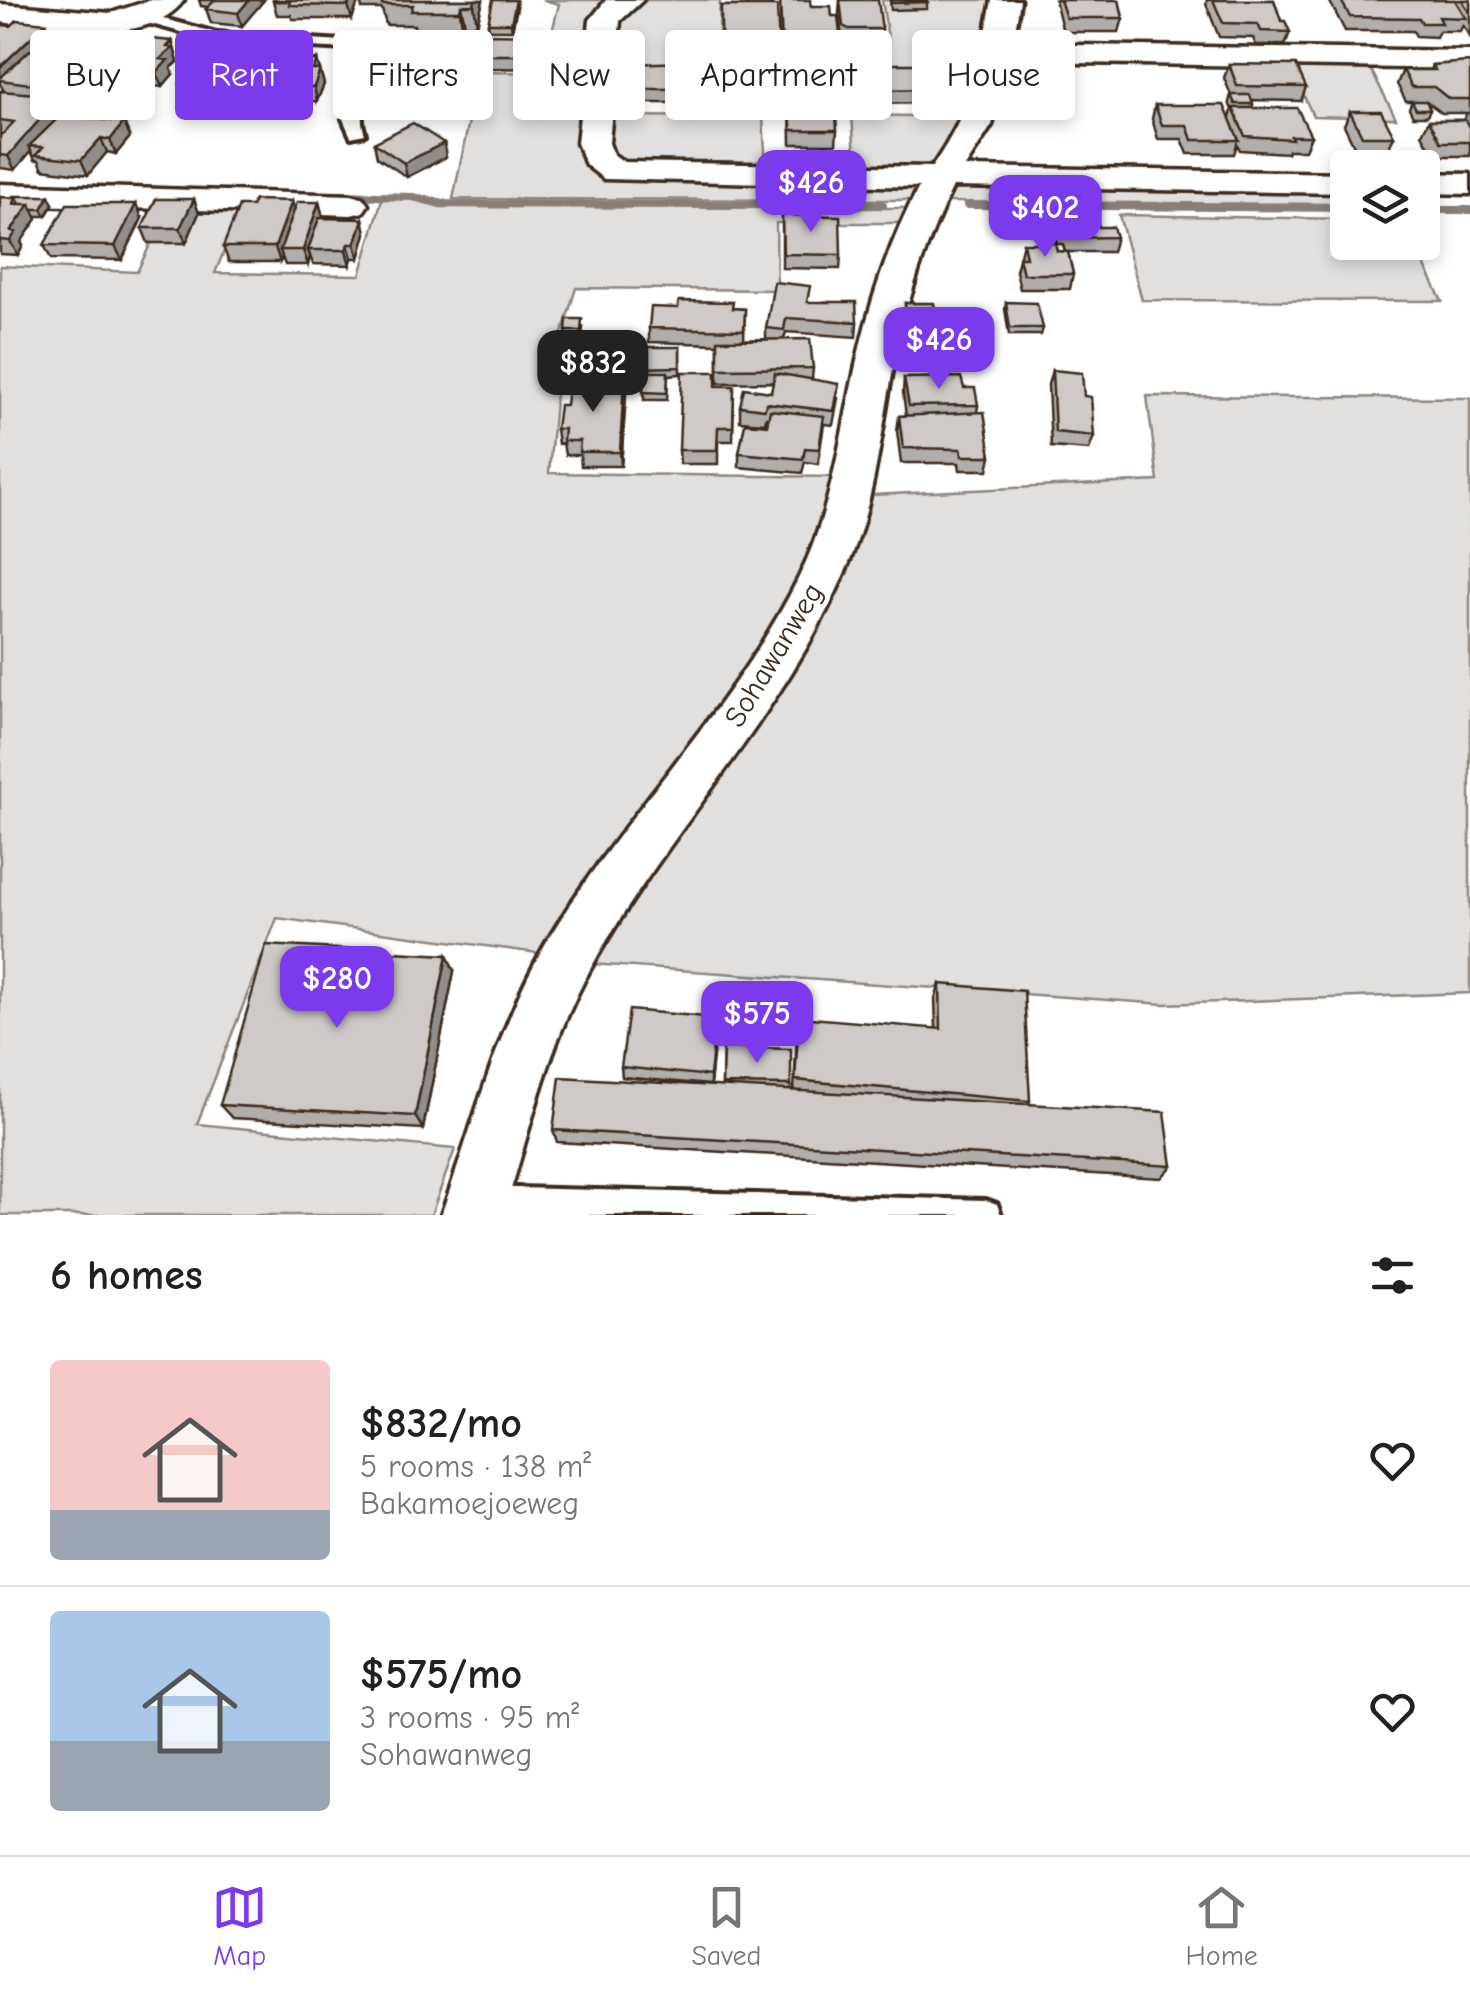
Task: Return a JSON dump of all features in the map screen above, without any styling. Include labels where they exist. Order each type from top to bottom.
[{"type":"street","points":[[0,13],[108,23],[138,16],[170,0]]},
{"type":"street","points":[[629,0],[617,5],[604,20],[592,142],[598,158],[616,172],[1330,183]]},
{"type":"street","name":"Sohawanweg","points":[[1001,30],[1006,0]]},
{"type":"street","points":[[1075,55],[1470,60]]},
{"type":"street","name":"Sohawanweg","points":[[474,1209],[515,1072],[540,1008],[573,948],[638,848],[735,723],[786,647],[825,569],[851,496],[894,289],[941,177],[977,120]]},
{"type":"street","points":[[1440,183],[1470,184]]},
{"type":"street","points":[[0,194],[351,205]]},
{"type":"lane","points":[[138,16],[168,29],[204,36],[353,45],[363,52],[367,64],[350,119],[357,134]]},
{"type":"lane","points":[[474,1209],[986,1215]]},
{"type":"shaded area","points":[[543,0],[615,0],[597,30],[552,30],[559,4]]},
{"type":"shaded area","points":[[643,0],[720,0],[719,30],[665,30],[665,71],[645,71],[645,30],[610,30]]},
{"type":"shaded area","points":[[882,0],[996,3],[991,30],[912,30],[912,74],[892,74],[892,30],[887,30]]},
{"type":"shaded area","points":[[1289,63],[1368,64],[1396,118],[1313,116]]},
{"type":"shaded area","points":[[493,72],[513,72],[513,120],[584,120],[583,134],[620,178],[911,182],[924,188],[922,200],[453,199],[469,120],[493,120]]},
{"type":"shaded area","points":[[645,116],[665,116],[665,120],[763,120],[766,168],[612,162],[606,120],[645,120]]},
{"type":"shaded area","points":[[892,116],[912,116],[912,120],[967,120],[937,168],[856,170],[852,120],[892,120]]},
{"type":"shaded area","points":[[965,184],[1330,187],[1330,204],[945,202],[953,189]]},
{"type":"shaded area","points":[[382,199],[411,199],[440,207],[917,208],[907,223],[776,223],[777,290],[576,288],[560,340],[549,473],[835,477],[810,553],[776,626],[545,954],[277,918],[197,1124],[455,1149],[431,1215],[0,1215],[0,266],[137,272],[168,207],[242,208],[215,273],[360,275]]},
{"type":"shaded area","points":[[1119,215],[1330,219],[1330,260],[1422,260],[1442,301],[1142,300]]},
{"type":"shaded area","points":[[1147,396],[1470,398],[1470,993],[1165,1004],[590,964],[683,824],[755,732],[807,650],[843,581],[872,495],[1158,481]]},
{"type":"building","points":[[215,0],[249,0],[238,13],[206,9]]},
{"type":"building","points":[[273,0],[350,0],[348,6],[289,5],[290,1]]},
{"type":"building","points":[[383,0],[475,0],[474,5],[461,5],[460,11],[411,11],[413,5],[382,5]]},
{"type":"building","points":[[493,0],[516,0],[511,23],[488,23]]},
{"type":"building","points":[[780,0],[810,0],[811,6],[831,6],[832,16],[838,16],[840,30],[781,30]]},
{"type":"building","points":[[840,0],[878,0],[882,29],[843,26]]},
{"type":"building","points":[[891,0],[927,0],[928,2],[892,3]]},
{"type":"building","points":[[1060,0],[1119,0],[1123,18],[1066,18]]},
{"type":"building","points":[[1213,0],[1274,0],[1281,21],[1285,21],[1290,32],[1261,31],[1258,24],[1223,23]]},
{"type":"building","points":[[1341,0],[1455,0],[1466,18],[1439,17],[1442,23],[1422,23],[1419,18],[1350,17]]},
{"type":"building","points":[[721,6],[777,6],[778,30],[721,30]]},
{"type":"building","points":[[17,20],[46,23],[39,30],[30,30],[30,38],[0,67],[0,27],[11,26]]},
{"type":"building","points":[[493,34],[513,34],[513,55],[493,55]]},
{"type":"building","points":[[155,39],[172,41],[167,47],[173,48],[160,59],[168,60],[156,73]]},
{"type":"building","points":[[30,50],[30,84],[0,78]]},
{"type":"building","points":[[1470,62],[1470,99],[1449,99],[1434,87],[1412,87],[1403,70],[1435,70],[1432,65]]},
{"type":"building","points":[[645,63],[665,63],[665,89],[645,89]]},
{"type":"building","points":[[892,64],[912,64],[912,89],[892,90]]},
{"type":"building","points":[[1229,64],[1296,65],[1306,87],[1237,86]]},
{"type":"building","points":[[313,70],[320,70],[314,87]]},
{"type":"building","points":[[0,91],[30,94],[30,120],[39,120],[8,156],[0,155],[0,137],[14,122],[0,120]]},
{"type":"building","points":[[1231,95],[1250,95],[1253,104],[1235,104]]},
{"type":"building","points":[[1412,101],[1426,101],[1430,109],[1416,109]]},
{"type":"building","points":[[1155,105],[1224,105],[1239,140],[1192,140],[1187,125],[1162,125]]},
{"type":"building","points":[[1233,108],[1297,108],[1311,136],[1245,136]]},
{"type":"building","points":[[1350,111],[1381,111],[1394,136],[1362,136]]},
{"type":"building","points":[[56,120],[124,122],[110,140],[101,138],[81,160],[36,155],[43,147],[29,146]]},
{"type":"building","points":[[791,120],[836,120],[837,130],[791,130]]},
{"type":"building","points":[[1429,120],[1465,120],[1470,142],[1441,142]]},
{"type":"building","points":[[413,123],[444,143],[404,163],[374,143]]},
{"type":"building","points":[[13,196],[49,196],[42,209],[32,209]]},
{"type":"building","points":[[0,197],[17,198],[13,204],[30,204],[11,231],[16,232],[10,241],[0,240]]},
{"type":"building","points":[[156,199],[194,199],[180,228],[142,228]]},
{"type":"building","points":[[254,200],[292,201],[275,247],[223,247],[239,206],[252,206]]},
{"type":"building","points":[[297,202],[319,202],[303,250],[280,250]]},
{"type":"building","points":[[67,204],[136,204],[115,246],[44,245]]},
{"type":"building","points":[[1095,211],[1099,227],[1113,227],[1116,237],[1069,238],[1066,230],[1060,230],[1055,212]]},
{"type":"building","points":[[782,215],[840,216],[841,255],[783,254]]},
{"type":"building","points":[[319,218],[363,219],[355,244],[348,244],[346,250],[308,250]]},
{"type":"building","points":[[1023,243],[1055,243],[1057,251],[1068,252],[1073,274],[1023,274],[1019,257],[1026,257]]},
{"type":"building","points":[[774,282],[810,286],[807,302],[856,302],[857,322],[786,318],[784,330],[766,328]]},
{"type":"building","points":[[679,301],[733,302],[732,308],[745,309],[744,330],[649,328],[651,307],[678,308]]},
{"type":"building","points":[[1006,302],[1037,303],[1043,328],[1010,328]]},
{"type":"building","points":[[905,303],[934,303],[936,319],[906,319]]},
{"type":"building","points":[[567,319],[582,319],[581,331],[566,331]]},
{"type":"building","points":[[908,334],[973,334],[975,352],[955,352],[956,358],[910,357]]},
{"type":"building","points":[[810,339],[813,368],[718,369],[718,340]]},
{"type":"building","points":[[635,347],[680,347],[680,367],[635,368]]},
{"type":"building","points":[[1052,370],[1082,373],[1084,396],[1091,397],[1094,436],[1055,432]]},
{"type":"building","points":[[644,372],[668,372],[667,393],[643,392]]},
{"type":"building","points":[[682,372],[716,372],[716,386],[734,386],[733,427],[718,427],[717,450],[679,450]]},
{"type":"building","points":[[775,373],[839,384],[834,411],[766,403],[765,409],[740,406],[744,388],[771,392]]},
{"type":"building","points":[[961,377],[964,388],[975,388],[978,405],[909,406],[904,378]]},
{"type":"building","points":[[569,380],[624,380],[620,452],[579,452],[580,441],[563,441],[564,429],[556,429],[559,405],[566,405]]},
{"type":"building","points":[[770,410],[824,416],[819,449],[805,448],[803,459],[739,453],[745,423],[767,425]]},
{"type":"building","points":[[984,412],[991,456],[962,456],[961,449],[903,448],[899,416]]},
{"type":"building","points":[[266,945],[447,955],[415,1116],[220,1105]]},
{"type":"building","points":[[940,984],[1024,991],[1030,1101],[795,1080],[799,1017],[941,1029]]},
{"type":"building","points":[[629,1010],[716,1018],[710,1076],[621,1067]]},
{"type":"building","points":[[723,1047],[791,1049],[791,1085],[722,1084]]},
{"type":"building","points":[[560,1077],[1165,1112],[1172,1166],[553,1130]]},
{"type":"waterway","points":[[341,195],[413,197],[446,204],[883,205]]},
{"type":"waterway","points":[[967,205],[1330,208]]},
{"type":"waterway","points":[[1440,210],[1470,210]]}]
